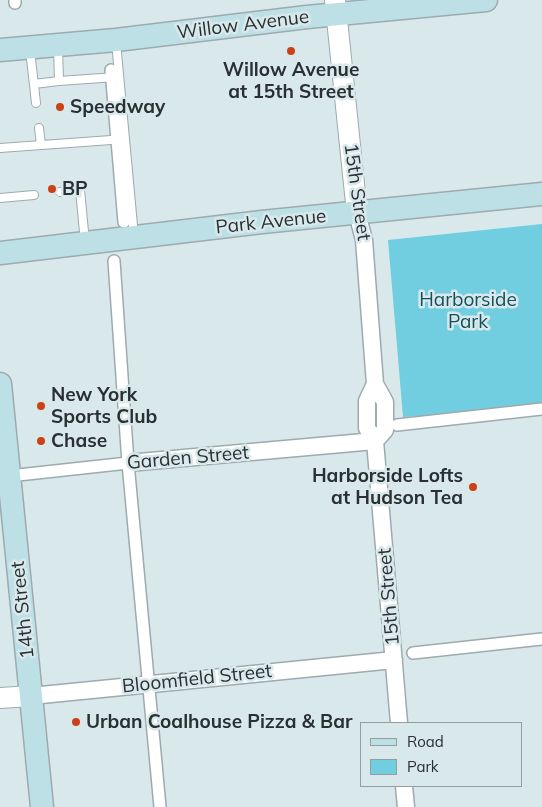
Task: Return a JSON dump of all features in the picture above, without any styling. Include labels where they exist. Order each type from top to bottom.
[{"type":"main road","name":"Willow Avenue","points":[[0,50],[116,40],[336,8],[473,1]]},
{"type":"main road","name":"Park Avenue","points":[[0,253],[85,244],[129,230],[357,213],[542,194]]},
{"type":"main road","name":"14th Street","points":[[0,384],[4,476],[31,696],[42,807]]},
{"type":"street","name":"15th Street","points":[[336,8],[357,213],[364,240],[375,384],[385,402],[385,430],[376,441],[399,722]]},
{"type":"street","points":[[114,74],[129,230]]},
{"type":"street","points":[[114,261],[128,463],[160,807]]},
{"type":"street","points":[[397,425],[542,409]]},
{"type":"street","name":"Garden Street","points":[[4,476],[376,441]]},
{"type":"street","points":[[413,653],[542,639]]},
{"type":"street","name":"Bloomfield Street","points":[[0,698],[394,660]]},
{"type":"street","points":[[404,787],[406,807]]},
{"type":"lane","points":[[34,84],[114,74],[116,40]]},
{"type":"lane","points":[[58,45],[59,81]]},
{"type":"lane","points":[[29,48],[36,103]]},
{"type":"lane","points":[[40,128],[41,145]]},
{"type":"lane","points":[[0,148],[121,139],[129,230]]},
{"type":"lane","points":[[60,192],[80,190],[85,244]]},
{"type":"lane","points":[[0,198],[34,195]]},
{"type":"green space","name":"Harborside Park","points":[[542,224],[542,409],[403,417],[388,240]]},
{"type":"place","name":"Willow Avenue at 15th Street","points":[[291,51]]},
{"type":"place","name":"Speedway","points":[[60,107]]},
{"type":"place","name":"BP","points":[[52,189]]},
{"type":"place","name":"New York Sports Club","points":[[41,406]]},
{"type":"place","name":"Chase","points":[[41,441]]},
{"type":"place","name":"Harborside Lofts at Hudson Tea","points":[[473,487]]},
{"type":"place","name":"Urban Coalhouse Pizza & Bar","points":[[76,722]]}]
